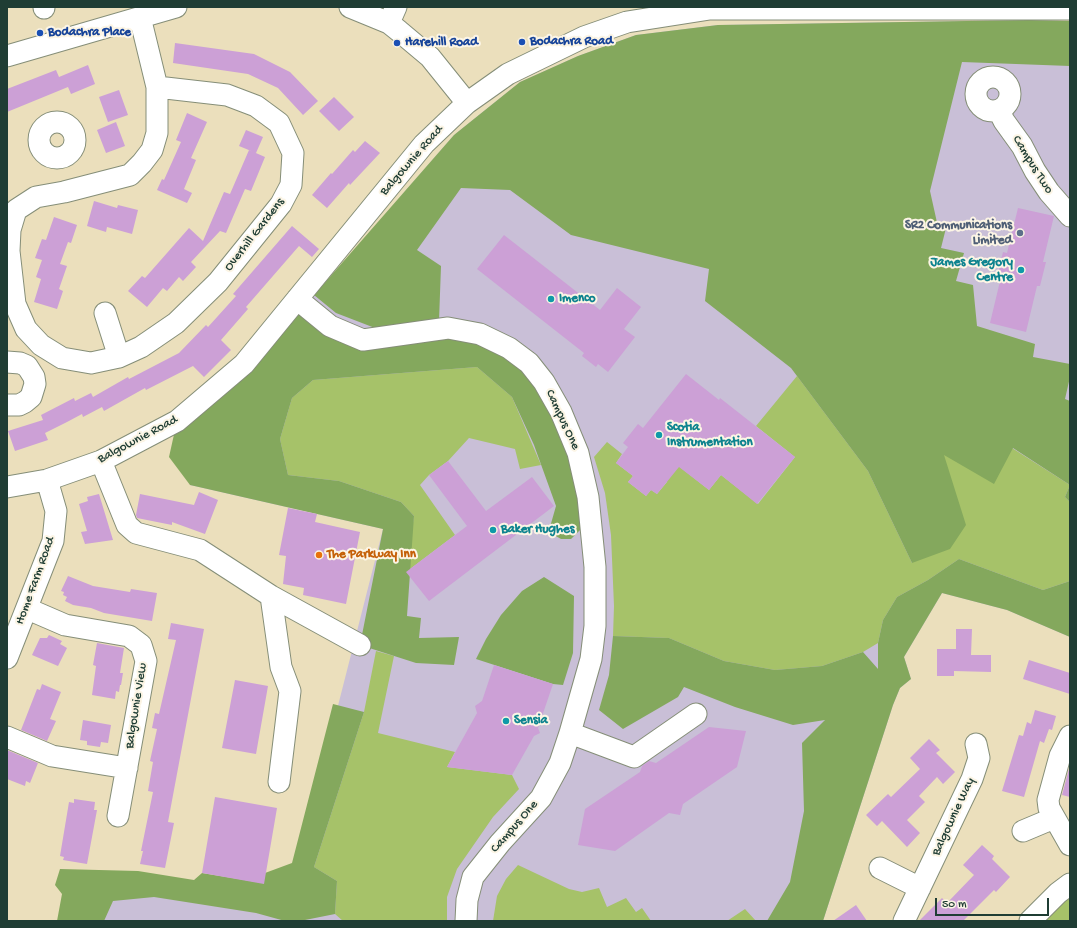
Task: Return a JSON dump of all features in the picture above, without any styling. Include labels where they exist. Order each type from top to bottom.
[{"type":"street","points":[[7,56],[176,7]]},
{"type":"street","points":[[350,7],[392,15],[430,57],[467,102]]},
{"type":"street","name":"Balgownie Road","points":[[7,487],[46,480],[101,462],[177,421],[244,364],[424,144],[467,102],[508,74],[542,56],[584,37],[627,22],[676,14],[737,8],[1070,9]]},
{"type":"street","name":"Overhill Gardens","points":[[140,17],[157,87],[157,133],[152,150],[130,175],[64,192],[36,197],[16,210],[10,230],[9,251],[15,304],[26,329],[41,345],[62,358],[91,363],[119,357],[141,347],[176,323],[218,282],[281,204],[291,184],[293,153],[279,123],[256,106],[227,95],[157,87]]},
{"type":"street","name":"Campus Two","points":[[999,111],[1004,121],[1022,146],[1048,192],[1070,216]]},
{"type":"street","points":[[57,158],[64,192]]},
{"type":"street","name":"Campus One","points":[[297,299],[330,326],[363,340],[448,328],[480,334],[509,348],[529,363],[544,382],[561,412],[578,453],[588,498],[595,567],[595,626],[591,659],[570,733],[560,762],[541,798],[500,843],[474,877],[467,900],[466,921]]},
{"type":"street","points":[[105,313],[119,357]]},
{"type":"street","points":[[7,405],[19,405],[26,402],[34,391],[34,377],[17,364],[41,345]]},
{"type":"street","points":[[101,462],[127,525],[136,533],[200,550],[271,596],[360,645]]},
{"type":"street","name":"Home Farm Road","points":[[7,658],[28,609],[53,541],[56,511],[46,480]]},
{"type":"street","points":[[271,596],[281,667],[290,691],[279,782]]},
{"type":"street","name":"Balgownie View","points":[[28,609],[65,625],[129,636],[141,645],[146,661],[118,816]]},
{"type":"street","points":[[570,733],[634,757],[696,714]]},
{"type":"street","points":[[1070,736],[1060,756],[1049,790],[1049,808],[1070,845]]},
{"type":"street","points":[[7,737],[52,756],[127,768]]},
{"type":"street","name":"Balgownie Way","points":[[904,921],[972,780],[979,758],[976,744]]},
{"type":"street","points":[[1023,831],[1054,818]]},
{"type":"street","points":[[880,868],[920,888]]},
{"type":"street","points":[[1030,921],[1058,893],[1070,884]]},
{"type":"shaded area","points":[[1029,20],[1070,21],[1070,637],[1007,610],[942,593],[904,657],[911,679],[900,688],[893,705],[823,921],[74,921],[81,874],[288,902],[383,529],[190,485],[287,327],[454,135],[520,82],[578,56],[636,35],[718,25]]},
{"type":"green space","points":[[1029,20],[1070,21],[1070,66],[962,62],[930,191],[938,227],[946,228],[941,248],[964,253],[956,281],[973,285],[977,326],[1035,344],[1033,357],[1070,364],[1070,377],[1065,399],[1070,401],[1070,485],[1013,448],[994,484],[944,455],[966,525],[950,549],[912,563],[868,471],[791,368],[705,301],[709,269],[571,235],[510,190],[461,188],[417,250],[441,266],[439,321],[375,328],[336,313],[314,295],[454,135],[520,82],[578,56],[636,35],[718,25]]},
{"type":"green space","points":[[297,299],[363,340],[431,330],[509,348],[578,453],[581,529],[571,539],[561,539],[554,535],[550,527],[556,506],[534,445],[512,397],[477,367],[313,380],[292,398],[280,439],[288,475],[339,481],[401,502],[414,516],[407,616],[421,618],[419,638],[459,637],[454,665],[416,663],[360,645],[383,529],[190,485],[169,457],[177,421]]},
{"type":"green space","points":[[477,367],[512,397],[541,465],[520,469],[515,449],[469,438],[448,461],[429,475],[420,485],[455,535],[406,572],[414,516],[401,502],[339,481],[288,475],[280,439],[292,398],[313,380]]},
{"type":"green space","points":[[797,376],[868,471],[912,563],[944,455],[1012,448],[1070,485],[1065,497],[1070,502],[1070,581],[1043,590],[959,559],[928,580],[897,597],[883,620],[878,643],[863,652],[822,666],[775,670],[724,661],[669,638],[613,636],[614,606],[611,535],[605,493],[594,457],[607,442],[622,454],[616,463],[633,476],[628,482],[646,496],[651,490],[657,494],[667,482],[671,460],[709,490],[721,475],[758,504],[795,457],[756,426]]},
{"type":"green space","points":[[1070,485],[1070,502],[1065,497]]},
{"type":"green space","points":[[959,559],[1043,590],[1070,581],[1070,637],[1007,610],[942,593],[904,657],[911,679],[900,688],[893,705],[823,921],[767,921],[790,882],[804,811],[802,743],[825,720],[793,725],[735,707],[684,687],[678,697],[623,729],[599,710],[609,675],[613,636],[669,638],[724,661],[775,670],[822,666],[863,652],[878,669],[878,643],[883,620],[897,597],[928,580]]},
{"type":"green space","points":[[544,577],[574,596],[573,653],[563,685],[553,684],[476,659],[501,615],[522,591]]},
{"type":"green space","points":[[376,651],[394,656],[378,733],[455,752],[447,767],[512,775],[519,789],[493,817],[457,869],[447,897],[447,921],[343,921],[335,914],[337,881],[314,867],[364,712]]},
{"type":"green space","points":[[333,704],[364,712],[314,867],[337,881],[335,914],[300,921],[285,921],[256,913],[154,897],[113,901],[104,921],[57,921],[62,894],[55,885],[60,869],[138,871],[194,880],[202,873],[263,883],[265,873],[292,863]]},
{"type":"green space","points":[[518,865],[569,889],[582,892],[599,888],[607,907],[626,898],[636,912],[642,908],[651,921],[493,921],[497,896],[506,879]]},
{"type":"green space","points":[[1070,894],[1070,921],[1040,921]]},
{"type":"green space","points":[[745,909],[756,921],[727,921]]},
{"type":"building","points":[[175,43],[254,54],[290,72],[318,101],[303,115],[278,88],[248,74],[173,63]]},
{"type":"building","points":[[88,65],[95,84],[71,94],[68,87],[7,112],[7,89],[56,70],[59,77]]},
{"type":"building","points":[[119,90],[128,115],[108,122],[99,97]]},
{"type":"building","points":[[334,97],[354,117],[339,131],[319,111]]},
{"type":"building","points":[[187,113],[207,122],[191,158],[196,160],[184,189],[192,193],[187,203],[157,190],[162,179],[164,180],[181,142],[176,140]]},
{"type":"building","points":[[116,122],[125,146],[106,153],[97,130]]},
{"type":"building","points":[[246,130],[263,137],[256,153],[239,146]]},
{"type":"building","points":[[365,141],[380,153],[350,185],[349,183],[327,208],[312,195],[353,150],[355,152]]},
{"type":"building","points":[[249,150],[265,157],[251,191],[245,189],[226,233],[220,231],[191,262],[196,267],[183,281],[179,277],[167,291],[163,288],[147,307],[128,291],[142,276],[145,278],[189,228],[203,241],[224,192],[230,194]]},
{"type":"building","points":[[94,201],[117,208],[118,205],[138,210],[132,234],[107,227],[106,232],[87,226]]},
{"type":"building","name":"James Gregory Centre","points":[[1018,208],[1054,216],[1043,262],[1046,262],[1040,286],[1037,286],[1026,332],[990,323],[1001,277],[997,276],[1003,252],[1007,253]]},
{"type":"building","points":[[54,217],[77,225],[71,243],[68,242],[60,264],[67,266],[59,289],[63,291],[57,309],[34,302],[41,279],[36,277],[42,260],[35,258],[42,239],[46,240]]},
{"type":"building","points":[[292,226],[319,249],[312,257],[299,246],[246,307],[248,309],[221,340],[231,350],[204,377],[193,366],[146,390],[145,388],[104,411],[102,407],[83,417],[82,414],[45,433],[48,440],[15,451],[8,431],[43,420],[41,415],[74,398],[75,401],[91,393],[93,397],[128,377],[129,379],[179,353],[206,325],[208,327],[236,296],[233,294]]},
{"type":"building","name":"Imenco","points":[[504,235],[600,310],[617,288],[641,307],[624,329],[635,337],[608,372],[598,364],[596,367],[582,356],[584,353],[477,269]]},
{"type":"building","points":[[686,374],[719,400],[720,398],[795,457],[757,504],[721,475],[709,490],[679,467],[657,494],[651,490],[646,496],[628,482],[633,476],[616,463],[628,447],[623,443],[638,424],[643,428]]},
{"type":"building","name":"Baker Hughes","points":[[448,461],[486,511],[532,477],[554,506],[429,601],[406,572],[467,526],[429,475]]},
{"type":"building","points":[[199,492],[218,500],[205,534],[172,522],[172,525],[137,518],[136,515],[140,494],[194,505]]},
{"type":"building","points":[[99,494],[113,540],[85,544],[81,532],[87,531],[79,504],[88,501],[87,497]]},
{"type":"building","name":"The Parkway Inn","points":[[288,508],[317,514],[315,522],[360,532],[346,604],[303,595],[304,588],[283,584],[286,556],[279,555]]},
{"type":"building","points":[[68,576],[93,586],[130,592],[131,589],[157,593],[152,621],[104,613],[91,608],[73,605],[65,601],[67,597],[63,595],[64,592],[61,591]]},
{"type":"building","points":[[171,623],[204,629],[168,822],[174,823],[165,868],[140,864],[143,851],[141,851],[153,792],[148,791],[153,762],[150,761],[157,729],[152,728],[155,713],[159,714],[176,640],[168,639]]},
{"type":"building","points":[[956,629],[972,629],[971,655],[991,655],[991,672],[954,671],[954,676],[937,676],[937,649],[956,649]]},
{"type":"building","points":[[49,635],[62,641],[60,644],[67,648],[58,666],[32,655],[40,638],[47,638]]},
{"type":"building","points":[[97,643],[124,648],[120,673],[123,673],[121,685],[119,692],[116,691],[115,699],[92,695],[96,666],[93,665]]},
{"type":"building","points":[[1029,660],[1070,673],[1070,694],[1023,679]]},
{"type":"building","name":"Sensia","points":[[494,665],[553,684],[538,728],[540,733],[534,736],[512,775],[447,767],[477,713],[475,706],[482,701]]},
{"type":"building","points":[[235,680],[268,686],[256,754],[222,748]]},
{"type":"building","points":[[42,684],[61,692],[50,719],[56,721],[47,741],[21,730],[37,689],[40,690]]},
{"type":"building","points":[[1035,710],[1056,716],[1052,730],[1049,729],[1044,743],[1040,741],[1024,797],[1002,791],[1019,735],[1023,736],[1027,722],[1031,724]]},
{"type":"building","points":[[83,720],[111,725],[108,743],[101,742],[100,747],[87,745],[87,741],[80,740]]},
{"type":"building","points":[[709,727],[746,731],[737,767],[683,804],[680,815],[669,813],[615,851],[578,845],[585,809],[640,772],[642,766],[649,761],[656,763]]},
{"type":"building","points":[[929,739],[940,750],[936,753],[955,772],[943,784],[937,777],[919,796],[925,802],[907,820],[920,833],[907,847],[882,821],[877,826],[866,815],[888,794],[891,797],[920,769],[910,758]]},
{"type":"building","points":[[7,750],[38,763],[30,783],[26,781],[25,786],[7,779]]},
{"type":"building","points":[[1070,765],[1070,797],[1062,795]]},
{"type":"building","points":[[215,797],[277,808],[264,884],[202,873]]},
{"type":"building","points":[[74,799],[95,802],[94,810],[97,810],[87,864],[63,860],[64,857],[60,856],[69,802],[74,803]]},
{"type":"building","points":[[982,845],[994,856],[992,859],[1010,877],[996,892],[994,890],[963,921],[919,921],[942,898],[947,903],[974,875],[963,865]]},
{"type":"building","points":[[856,905],[867,921],[833,921]]},
{"type":"place","name":"Bodachra Place","points":[[40,33]]},
{"type":"place","name":"Bodachra Road","points":[[522,42]]},
{"type":"place","name":"Harehill Road","points":[[397,43]]},
{"type":"place","name":"SR2 Communications Limited","points":[[1020,233]]},
{"type":"place","name":"James Gregory Centre","points":[[1021,270]]},
{"type":"place","name":"Imenco","points":[[551,299]]},
{"type":"place","name":"Scotia Instrumentation","points":[[659,435]]},
{"type":"place","name":"Baker Hughes","points":[[493,530]]},
{"type":"place","name":"The Parkway Inn","points":[[319,555]]},
{"type":"place","name":"Sensia","points":[[506,721]]}]
